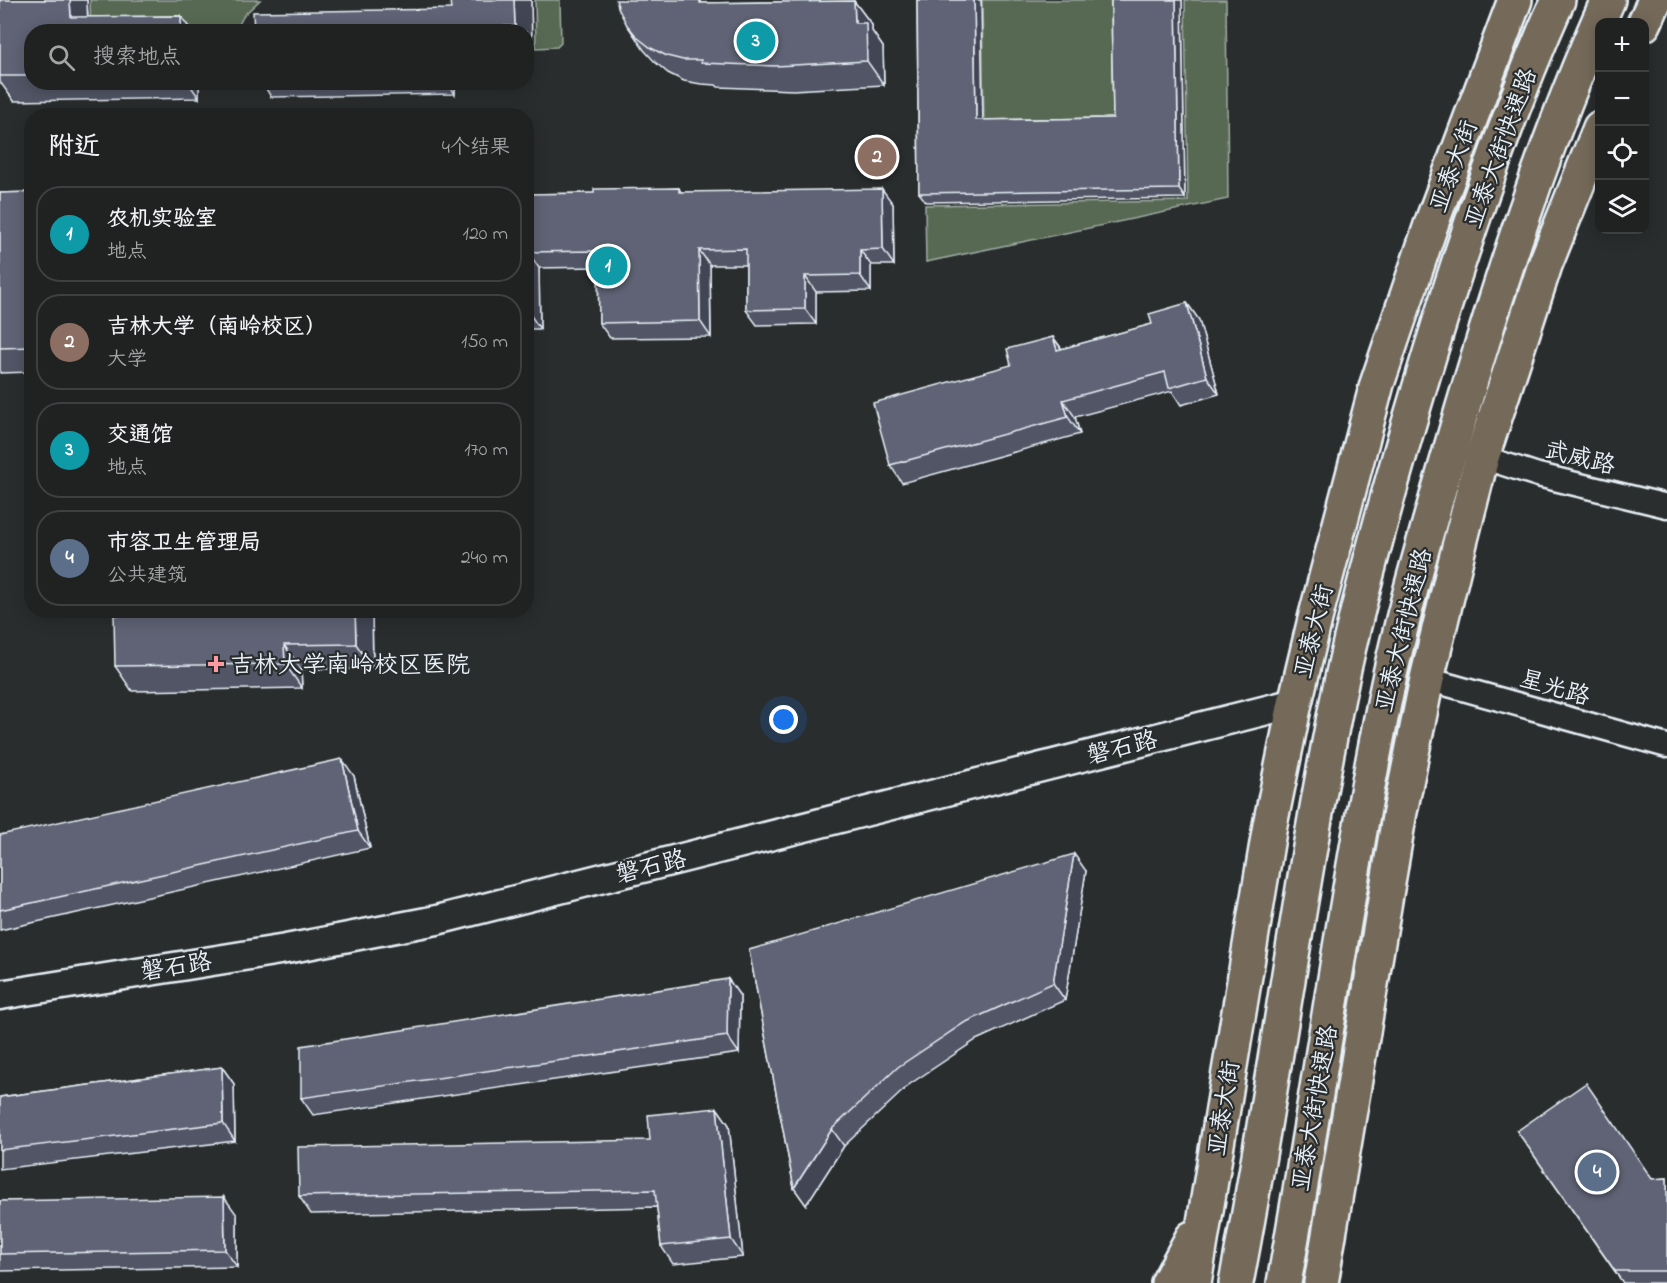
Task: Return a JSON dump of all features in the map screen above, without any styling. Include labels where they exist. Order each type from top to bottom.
[{"type":"main road","name":"亚泰大街","points":[[1194,1283],[1270,825],[1295,703],[1377,384],[1433,219],[1515,0]]},
{"type":"main road","name":"亚泰大街快速路","points":[[1236,1283],[1333,725],[1364,584],[1402,445],[1468,234],[1512,113],[1558,0]]},
{"type":"main road","name":"亚泰大街快速路","points":[[1284,1283],[1385,696],[1409,592],[1484,335],[1519,230],[1556,127],[1608,0]]},
{"type":"main road","points":[[1647,18],[1655,0]]},
{"type":"main road","points":[[1321,1283],[1399,817],[1427,679],[1482,457],[1545,265],[1595,138]]},
{"type":"main road","points":[[1168,1283],[1207,1206]]},
{"type":"main road","points":[[1332,1225],[1340,1263],[1348,1283]]},
{"type":"street","name":"武威路","points":[[1482,457],[1538,475],[1667,506]]},
{"type":"street","name":"星光路","points":[[1427,679],[1667,747]]},
{"type":"street","name":"磐石路","points":[[0,995],[286,949],[437,920],[1295,703]]},
{"type":"green space","points":[[90,0],[260,0],[244,15],[239,24],[91,24]]},
{"type":"green space","points":[[535,0],[560,0],[561,43],[557,47],[536,48]]},
{"type":"green space","points":[[982,0],[1115,0],[1117,125],[984,127]]},
{"type":"green space","points":[[1185,0],[1226,0],[1228,199],[926,262],[925,205],[1188,201]]},
{"type":"building","points":[[0,0],[70,0],[71,17],[181,16],[181,24],[24,24],[24,76],[0,76]]},
{"type":"building","points":[[450,0],[514,0],[515,24],[254,24],[253,12],[451,9]]},
{"type":"building","points":[[616,0],[700,0],[700,3],[854,1],[855,23],[866,23],[867,61],[776,66],[701,63],[701,60],[683,60],[667,56],[638,38],[627,25]]},
{"type":"building","points":[[917,0],[974,0],[976,120],[1113,118],[1111,0],[1176,0],[1179,189],[919,193]]},
{"type":"building","points":[[679,188],[679,192],[882,189],[883,249],[860,250],[860,275],[805,276],[805,309],[746,310],[746,249],[699,250],[700,321],[599,323],[598,255],[595,255],[595,251],[534,252],[534,194],[594,193],[594,189]]},
{"type":"building","points":[[24,192],[24,347],[0,348],[0,193]]},
{"type":"building","points":[[1187,303],[1207,377],[1169,388],[1165,372],[1063,400],[1068,417],[890,465],[873,403],[1011,365],[1007,349],[1053,337],[1057,350],[1152,324],[1149,314]]},
{"type":"building","points":[[114,618],[355,618],[356,644],[284,645],[285,664],[115,666]]},
{"type":"building","points":[[342,759],[358,831],[0,910],[0,835]]},
{"type":"building","points":[[1074,854],[1053,983],[964,1023],[898,1067],[832,1129],[794,1188],[749,950]]},
{"type":"building","points":[[728,979],[727,1036],[301,1098],[301,1046]]},
{"type":"building","points":[[222,1067],[223,1123],[0,1150],[0,1097]]},
{"type":"building","points":[[1586,1083],[1652,1179],[1667,1178],[1667,1271],[1615,1271],[1517,1131]]},
{"type":"building","points":[[717,1108],[731,1239],[661,1246],[655,1190],[299,1196],[298,1147],[650,1140],[648,1115]]},
{"type":"building","points":[[224,1197],[225,1250],[0,1254],[0,1201]]},
{"type":"place","name":"交通馆","points":[[756,41]]},
{"type":"place","name":"吉林大学（南岭校区）","points":[[877,157]]},
{"type":"place","name":"农机实验室","points":[[608,266]]},
{"type":"place","name":"吉林大学南岭校区医院","points":[[216,664]]},
{"type":"place","name":"市容卫生管理局","points":[[1597,1172]]}]
